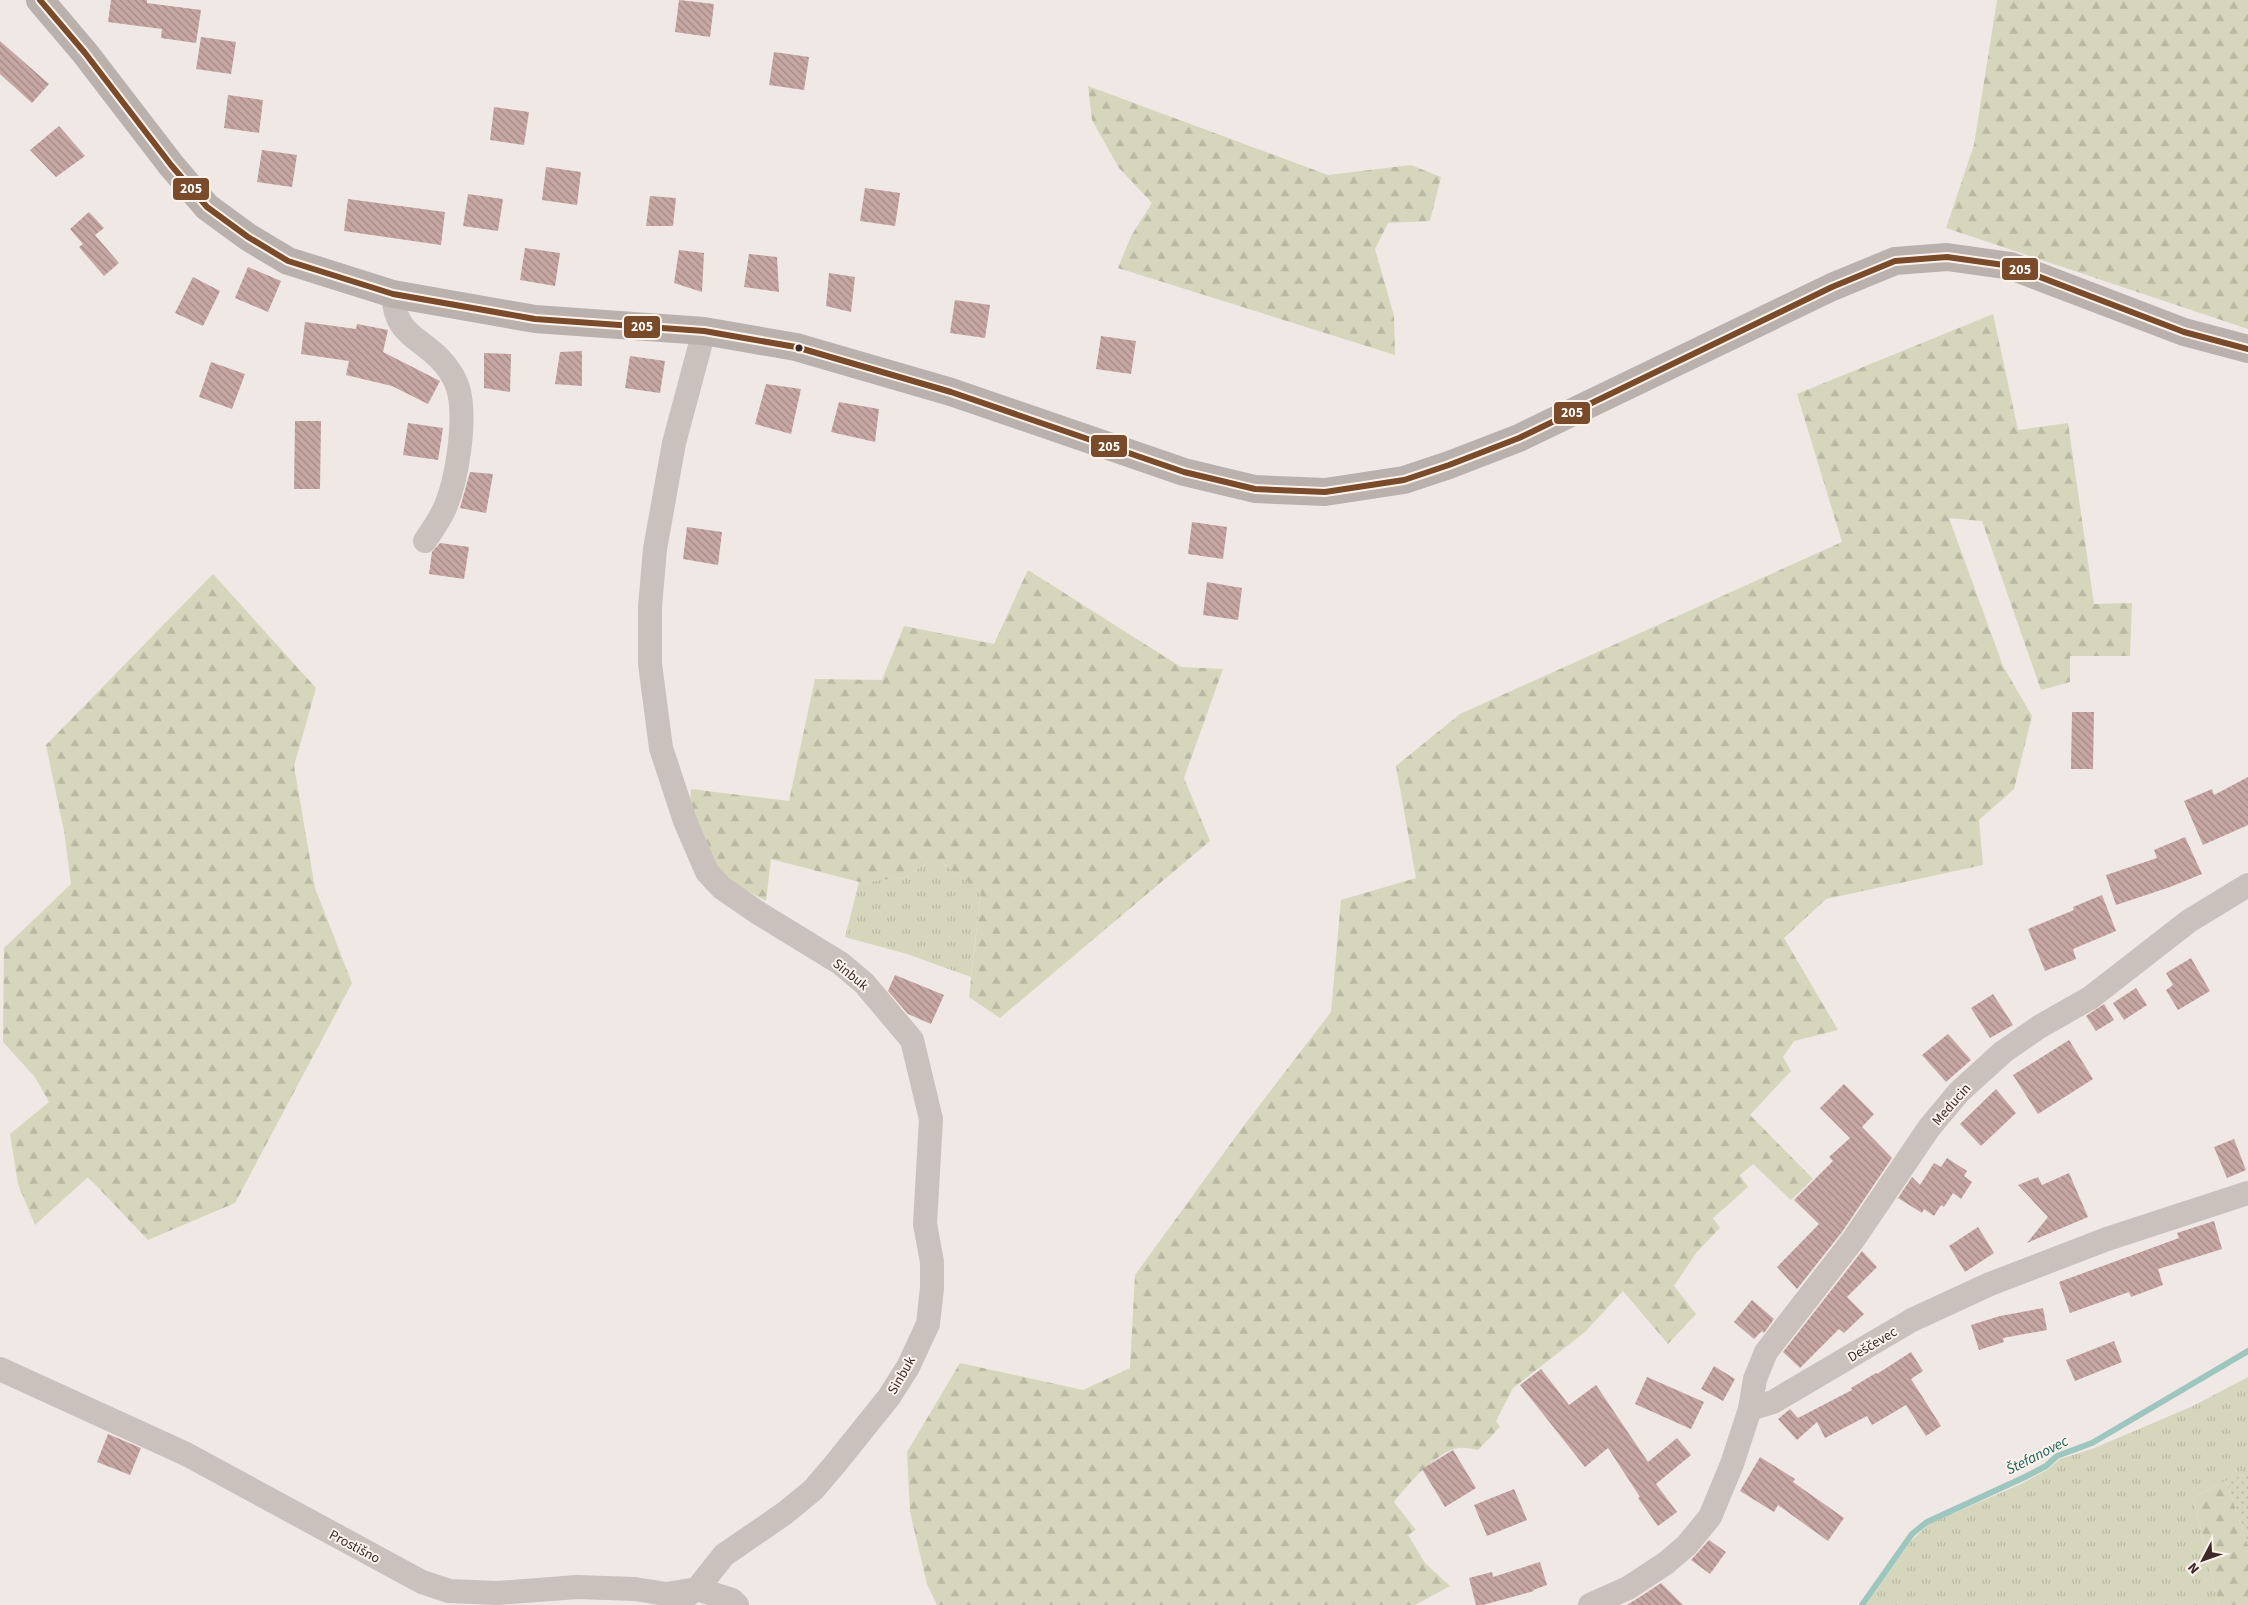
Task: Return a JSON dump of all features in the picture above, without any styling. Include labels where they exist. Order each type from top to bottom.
[{"type":"main road","points":[[40,0],[85,52],[171,165],[207,207],[248,237],[288,261],[393,294],[535,319],[704,331],[796,347],[951,392],[1184,472],[1255,490],[1324,492],[1404,480],[1520,438],[1832,287],[1895,261],[1947,257],[2011,266],[2184,332],[2248,349]]},
{"type":"street","points":[[393,294],[396,316],[402,328],[440,359],[458,386],[461,400],[461,439],[454,477],[444,511],[425,541]]},
{"type":"street","name":"Sinbuk","points":[[698,1589],[724,1555],[785,1513],[813,1490],[889,1397],[908,1367],[928,1324],[932,1288],[932,1262],[925,1224],[930,1118],[912,1040],[864,983],[840,963],[722,888],[707,872],[682,813],[661,748],[650,664],[650,607],[654,558],[674,443],[704,331]]},
{"type":"street","name":"Meducin","points":[[1750,1409],[1755,1379],[1766,1352],[1853,1240],[1929,1128],[1959,1092],[2003,1052],[2039,1027],[2090,998],[2189,921],[2248,885]]},
{"type":"street","name":"Deščevec","points":[[1750,1409],[1773,1402],[1912,1320],[1990,1284],[2107,1240],[2248,1193]]},
{"type":"street","name":"Prostišno","points":[[0,1369],[186,1454],[422,1582],[449,1591],[496,1593],[577,1587],[635,1589],[666,1594],[698,1589],[732,1600],[737,1605]]},
{"type":"street","points":[[1590,1605],[1628,1588],[1666,1564],[1687,1545],[1710,1517],[1732,1464],[1750,1409]]},
{"type":"street","points":[[672,1605],[698,1589]]},
{"type":"green space","points":[[1997,0],[2248,0],[2248,329],[1946,228],[1974,145]]},
{"type":"green space","points":[[1088,86],[1328,175],[1411,165],[1441,177],[1430,221],[1388,223],[1375,249],[1394,316],[1395,355],[1118,268],[1131,236],[1152,203],[1119,168],[1092,120]]},
{"type":"green space","points":[[1993,314],[2018,430],[2068,423],[2094,604],[2132,603],[2130,656],[2070,656],[2070,682],[2041,690],[1982,521],[1949,518],[2003,666],[2032,716],[2014,789],[1979,820],[1983,865],[1826,899],[1784,938],[1838,1030],[1794,1041],[1783,1057],[1791,1071],[1750,1115],[1813,1179],[1791,1200],[1753,1164],[1740,1175],[1748,1187],[1713,1218],[1720,1228],[1696,1253],[1674,1286],[1696,1314],[1668,1344],[1623,1291],[1585,1332],[1513,1388],[1496,1421],[1500,1427],[1478,1450],[1460,1448],[1441,1455],[1406,1487],[1394,1502],[1416,1530],[1408,1535],[1425,1563],[1450,1586],[1415,1605],[937,1605],[927,1584],[910,1512],[907,1452],[960,1363],[1083,1390],[1130,1368],[1135,1275],[1242,1128],[1331,1012],[1341,900],[1416,878],[1396,766],[1460,714],[1842,542],[1797,394]]},
{"type":"green space","points":[[1028,570],[1181,667],[1223,669],[1184,778],[1210,841],[1000,1018],[969,997],[981,891],[935,858],[903,878],[859,882],[771,859],[766,901],[735,884],[708,858],[689,815],[691,789],[789,801],[815,679],[882,680],[904,626],[994,644]]},
{"type":"green space","points":[[213,574],[316,688],[294,766],[315,888],[352,983],[235,1203],[148,1240],[88,1177],[35,1225],[18,1184],[10,1134],[49,1102],[35,1077],[3,1042],[4,948],[71,884],[64,831],[46,745]]},
{"type":"green space","points":[[935,858],[981,891],[971,977],[907,954],[845,937],[859,882],[903,878]]},
{"type":"green space","points":[[2248,1377],[2248,1474],[2226,1481],[2193,1498],[2219,1605],[1866,1605],[1912,1540],[1929,1524],[2021,1484],[2047,1470],[2060,1459],[2092,1449],[2193,1406]]},
{"type":"green space","points":[[2248,1474],[2248,1545],[2226,1481]]},
{"type":"green space","points":[[2226,1481],[2248,1545],[2248,1605],[2219,1605],[2193,1498]]},
{"type":"building","points":[[111,0],[147,0],[147,3],[201,10],[196,43],[161,38],[162,29],[108,22]]},
{"type":"building","points":[[679,0],[714,4],[710,37],[675,32]]},
{"type":"building","points":[[201,37],[236,42],[231,74],[196,69]]},
{"type":"building","points":[[0,41],[49,84],[32,103],[0,74]]},
{"type":"building","points":[[774,52],[809,57],[804,90],[769,85]]},
{"type":"building","points":[[228,95],[263,100],[259,133],[224,128]]},
{"type":"building","points":[[494,107],[529,112],[524,145],[490,140]]},
{"type":"building","points":[[59,126],[85,156],[56,177],[30,150]]},
{"type":"building","points":[[262,150],[297,155],[292,187],[257,182]]},
{"type":"building","points":[[546,167],[581,172],[577,205],[542,200]]},
{"type":"building","points":[[865,188],[900,193],[895,226],[860,221]]},
{"type":"building","points":[[468,194],[503,199],[498,231],[463,226]]},
{"type":"building","points":[[650,196],[676,198],[673,226],[646,226]]},
{"type":"building","points":[[348,199],[445,212],[441,245],[344,231]]},
{"type":"building","points":[[89,212],[104,228],[95,235],[119,263],[104,276],[79,247],[83,244],[70,229]]},
{"type":"building","points":[[525,248],[560,253],[555,286],[520,280]]},
{"type":"building","points":[[679,250],[704,253],[702,292],[674,283]]},
{"type":"building","points":[[749,254],[777,257],[779,292],[744,287]]},
{"type":"building","points":[[248,267],[281,281],[268,312],[235,298]]},
{"type":"building","points":[[829,273],[855,277],[851,312],[826,306]]},
{"type":"building","points":[[193,277],[220,291],[203,326],[175,313]]},
{"type":"building","points":[[955,300],[990,305],[985,338],[950,333]]},
{"type":"building","points":[[305,322],[356,329],[357,324],[388,330],[383,352],[440,381],[428,404],[392,386],[346,375],[349,361],[301,354]]},
{"type":"building","points":[[1101,336],[1136,341],[1131,374],[1096,369]]},
{"type":"building","points":[[582,351],[582,386],[555,384],[560,352]]},
{"type":"building","points":[[484,353],[511,354],[510,392],[484,388]]},
{"type":"building","points":[[630,356],[665,361],[660,393],[625,388]]},
{"type":"building","points":[[211,362],[245,374],[232,409],[199,397]]},
{"type":"building","points":[[766,384],[801,389],[791,434],[755,424]]},
{"type":"building","points":[[839,402],[879,409],[875,442],[831,432]]},
{"type":"building","points":[[295,421],[321,421],[320,489],[294,489]]},
{"type":"building","points":[[408,423],[443,428],[438,460],[403,455]]},
{"type":"building","points":[[470,472],[493,474],[486,513],[460,508]]},
{"type":"building","points":[[1192,522],[1227,527],[1223,559],[1188,554]]},
{"type":"building","points":[[687,527],[722,532],[718,565],[683,559]]},
{"type":"building","points":[[440,543],[469,547],[464,579],[429,574],[432,552]]},
{"type":"building","points":[[1207,582],[1242,588],[1238,620],[1203,615]]},
{"type":"building","points":[[2072,712],[2094,712],[2093,769],[2071,769]]},
{"type":"building","points":[[2248,777],[2248,825],[2203,845],[2184,801],[2212,789],[2214,795]]},
{"type":"building","points":[[2185,837],[2202,874],[2116,905],[2106,875],[2157,858],[2154,850]]},
{"type":"building","points":[[2102,895],[2116,931],[2073,949],[2076,959],[2045,971],[2028,929],[2074,910],[2073,907]]},
{"type":"building","points":[[2191,958],[2210,991],[2178,1010],[2166,990],[2173,985],[2166,973]]},
{"type":"building","points":[[895,975],[944,995],[931,1024],[908,1014],[888,991]]},
{"type":"building","points":[[2136,988],[2147,1005],[2124,1020],[2113,1003]]},
{"type":"building","points":[[1993,994],[2013,1025],[1990,1038],[1971,1008]]},
{"type":"building","points":[[2104,1004],[2114,1020],[2096,1031],[2086,1016]]},
{"type":"building","points":[[1948,1034],[1971,1060],[1946,1082],[1922,1055]]},
{"type":"building","points":[[2069,1040],[2093,1079],[2038,1114],[2013,1075]]},
{"type":"building","points":[[1844,1084],[1874,1114],[1862,1127],[1892,1158],[1842,1232],[1797,1289],[1777,1267],[1819,1224],[1794,1200],[1833,1161],[1829,1157],[1850,1138],[1820,1108]]},
{"type":"building","points":[[1996,1089],[2016,1113],[1981,1146],[1960,1124]]},
{"type":"building","points":[[2234,1139],[2246,1170],[2227,1178],[2214,1147]]},
{"type":"building","points":[[1947,1158],[1967,1171],[1964,1176],[1972,1182],[1961,1199],[1953,1193],[1944,1207],[1941,1205],[1934,1216],[1924,1209],[1922,1213],[1898,1198],[1912,1177],[1920,1185],[1934,1163],[1941,1167]]},
{"type":"building","points":[[2069,1173],[2088,1217],[2027,1243],[2048,1217],[2018,1185],[2038,1177],[2042,1185]]},
{"type":"building","points":[[2214,1221],[2222,1249],[2158,1269],[2163,1285],[2131,1297],[2129,1292],[2070,1313],[2059,1282],[2179,1238],[2177,1233]]},
{"type":"building","points":[[1978,1227],[1994,1253],[1965,1272],[1949,1246]]},
{"type":"building","points":[[1862,1251],[1877,1267],[1847,1297],[1864,1314],[1844,1333],[1839,1329],[1800,1368],[1783,1352]]},
{"type":"building","points":[[1752,1300],[1774,1319],[1764,1333],[1762,1331],[1754,1339],[1734,1322]]},
{"type":"building","points":[[2043,1308],[2047,1330],[2003,1338],[2004,1342],[1979,1350],[1971,1325],[2000,1316]]},
{"type":"building","points":[[2114,1341],[2122,1362],[2075,1381],[2066,1360]]},
{"type":"building","points":[[1911,1352],[1923,1371],[1911,1379],[1941,1426],[1926,1436],[1906,1405],[1872,1425],[1867,1416],[1825,1438],[1817,1422],[1797,1440],[1778,1419],[1790,1409],[1798,1418],[1852,1390],[1851,1388]]},
{"type":"building","points":[[1714,1366],[1735,1379],[1723,1401],[1701,1389]]},
{"type":"building","points":[[1541,1369],[1569,1405],[1596,1385],[1648,1462],[1677,1438],[1691,1455],[1656,1484],[1677,1512],[1658,1526],[1638,1498],[1640,1497],[1608,1448],[1585,1467],[1520,1385]]},
{"type":"building","points":[[1647,1377],[1704,1402],[1691,1429],[1635,1404]]},
{"type":"building","points":[[108,1434],[141,1448],[130,1475],[97,1462]]},
{"type":"building","points":[[1453,1450],[1476,1488],[1445,1507],[1422,1469]]},
{"type":"building","points":[[1760,1457],[1795,1479],[1793,1482],[1844,1518],[1828,1541],[1778,1505],[1774,1512],[1740,1491]]},
{"type":"building","points":[[1514,1489],[1527,1520],[1487,1536],[1474,1505]]},
{"type":"building","points":[[1709,1540],[1726,1552],[1710,1574],[1691,1560]]},
{"type":"building","points":[[1540,1562],[1547,1585],[1534,1591],[1483,1605],[1476,1605],[1469,1578],[1492,1572],[1493,1577]]},
{"type":"building","points":[[1661,1583],[1683,1605],[1627,1605],[1646,1593]]},
{"type":"waterway","name":"Štefanovec","points":[[1862,1605],[1912,1534],[1927,1522],[2025,1477],[2046,1466],[2057,1456],[2092,1443],[2248,1351]]},
{"type":"transit line","name":"205","points":[[40,0],[85,53],[171,165],[207,207],[248,237],[288,261],[393,294],[535,319],[704,331],[796,347],[951,392],[1184,472],[1255,489],[1325,492],[1404,480],[1449,465],[1519,438],[1832,287],[1895,261],[1947,257],[2011,266],[2184,332],[2248,349]]}]
